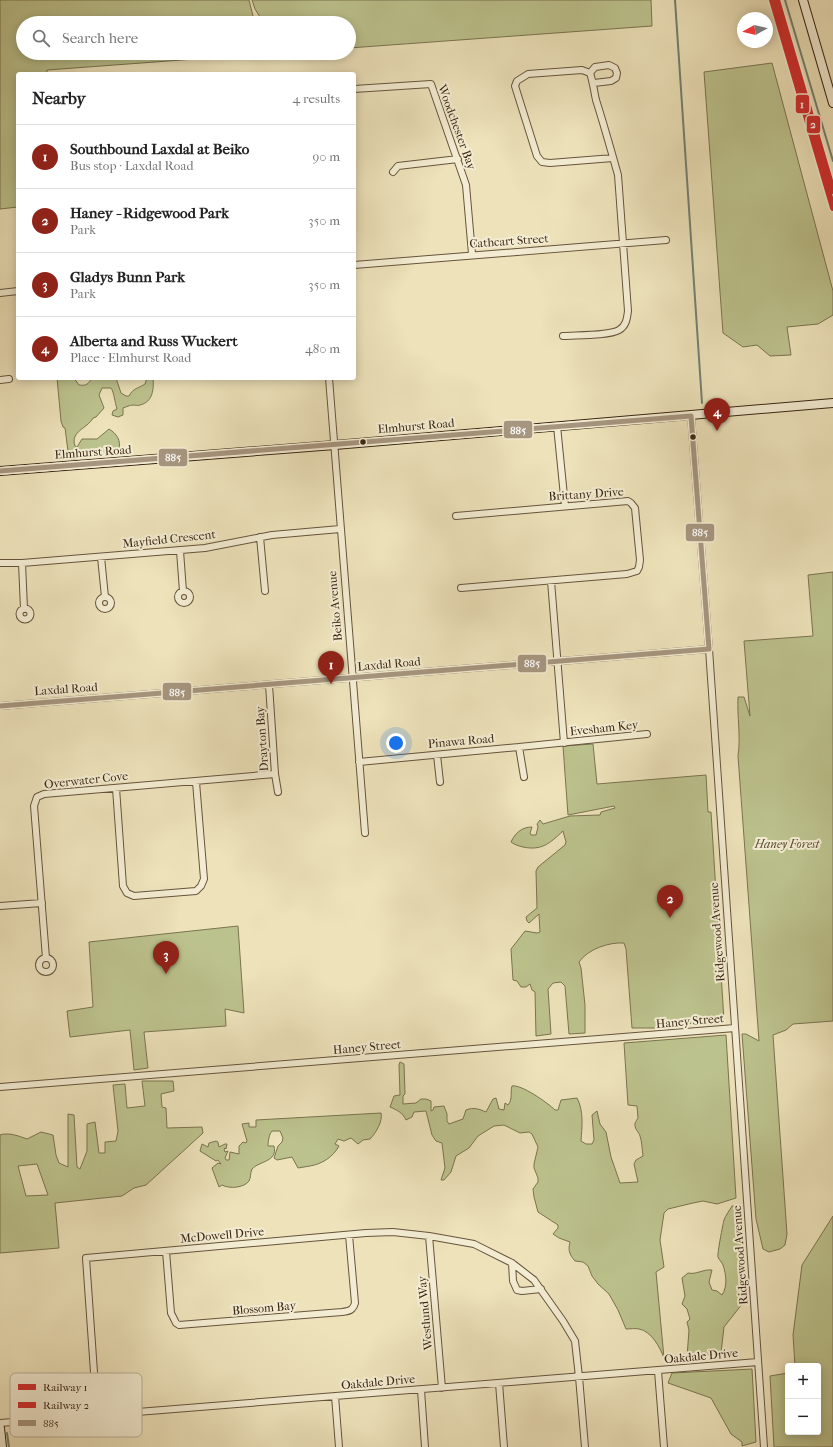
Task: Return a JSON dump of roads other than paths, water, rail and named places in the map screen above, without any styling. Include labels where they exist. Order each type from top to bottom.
[{"type":"street","points":[[803,0],[833,103]]},
{"type":"street","points":[[590,73],[595,67],[609,65],[615,68],[617,73],[616,78],[611,81],[594,83]]},
{"type":"street","points":[[563,336],[610,333],[620,330],[627,322],[628,311],[618,175],[596,97],[594,83],[590,73],[582,70],[528,74],[517,81],[515,86],[537,156],[542,162],[550,164],[613,158]]},
{"type":"street","name":"Woodchester Bay","points":[[356,88],[431,84],[466,185],[472,254]]},
{"type":"street","points":[[393,172],[398,166],[458,159]]},
{"type":"street","name":"Cathcart Street","points":[[356,265],[472,254],[666,240]]},
{"type":"street","points":[[0,293],[16,291]]},
{"type":"street","points":[[0,380],[8,379]]},
{"type":"street","name":"Beiko Avenue","points":[[329,380],[365,833]]},
{"type":"street","name":"Elmhurst Road","points":[[0,471],[833,404]]},
{"type":"street","name":"Ridgewood Avenue","points":[[691,416],[709,649],[764,1447]]},
{"type":"street","points":[[557,426],[565,506]]},
{"type":"street","name":"Brittany Drive","points":[[456,516],[620,500],[628,501],[632,503],[635,508],[637,517],[640,560],[637,571],[627,574],[551,582],[461,588]]},
{"type":"street","name":"Mayfield Crescent","points":[[0,563],[22,563],[180,551],[205,548],[260,536],[340,529]]},
{"type":"street","points":[[260,536],[265,592]]},
{"type":"street","points":[[180,551],[183,591]]},
{"type":"street","points":[[101,557],[105,597]]},
{"type":"street","points":[[22,563],[24,609]]},
{"type":"street","points":[[551,582],[564,743]]},
{"type":"street","name":"Laxdal Road","points":[[0,706],[709,649]]},
{"type":"street","name":"Drayton Bay","points":[[269,685],[275,774],[278,792]]},
{"type":"street","name":"Evesham Key","points":[[564,743],[647,734]]},
{"type":"street","name":"Pinawa Road","points":[[359,762],[564,743]]},
{"type":"street","points":[[519,747],[524,777]]},
{"type":"street","points":[[437,754],[440,782]]},
{"type":"street","name":"Overwater Cove","points":[[46,958],[34,806],[37,797],[44,794],[275,774]]},
{"type":"street","points":[[116,788],[123,886],[127,893],[134,896],[196,891],[201,886],[204,879],[196,782]]},
{"type":"street","points":[[0,906],[42,903]]},
{"type":"street","name":"Haney Street","points":[[0,1087],[735,1028]]},
{"type":"street","name":"McDowell Drive","points":[[94,1373],[86,1258],[387,1232],[429,1236],[474,1244],[512,1263],[530,1276],[541,1289],[566,1325],[575,1341],[580,1377],[585,1447]]},
{"type":"street","name":"Blossom Bay","points":[[166,1251],[171,1313],[176,1323],[179,1325],[342,1312],[350,1311],[354,1308],[355,1303],[349,1235]]},
{"type":"street","name":"Westlund Way","points":[[429,1236],[442,1388]]},
{"type":"street","points":[[512,1263],[513,1281],[517,1290],[522,1291],[541,1289]]},
{"type":"street","name":"Oakdale Drive","points":[[142,1411],[499,1384],[758,1362]]},
{"type":"street","points":[[658,1371],[664,1447]]},
{"type":"street","points":[[499,1384],[504,1447]]},
{"type":"street","points":[[421,1390],[425,1447]]},
{"type":"street","points":[[335,1396],[339,1447]]},
{"type":"street","name":"Oakdale Drive","points":[[0,1423],[10,1422]]},
{"type":"street","points":[[0,1428],[2,1447]]},
{"type":"waterway","points":[[675,0],[702,403]]},
{"type":"waterway","points":[[785,0],[833,161]]},
{"type":"waterway","points":[[7,1433],[9,1447]]},
{"type":"rail line","name":"1","points":[[772,0],[833,208]]},
{"type":"rail line","name":"2","points":[[777,0],[833,191]]},
{"type":"place","name":"Alberta and Russ Wuckert","points":[[717,431]]},
{"type":"place","name":"Southbound Laxdal at Beiko","points":[[331,684]]},
{"type":"place","name":"Haney - Ridgewood Park","points":[[670,918]]},
{"type":"place","name":"Gladys Bunn Park","points":[[166,974]]},
{"type":"park label","name":"Haney Forest","points":[[787,844]]}]
